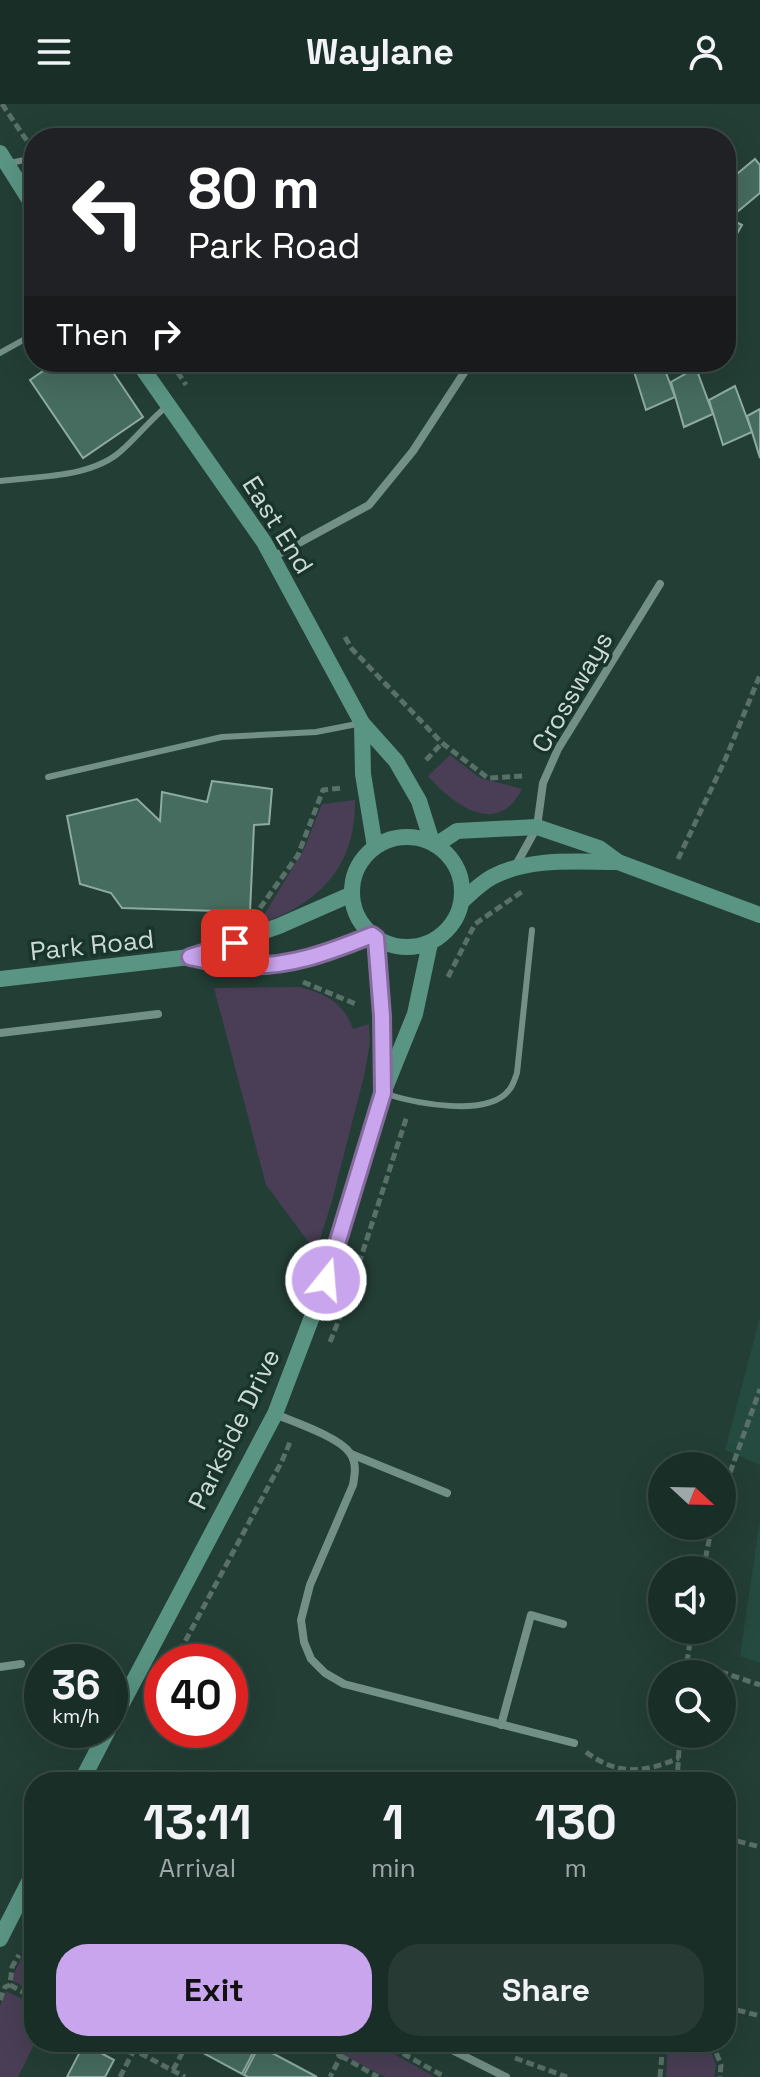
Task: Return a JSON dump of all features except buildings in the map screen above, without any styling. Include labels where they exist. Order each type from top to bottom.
[{"type":"street","points":[[3,159],[24,192]]},
{"type":"street","name":"East End","points":[[145,372],[217,471],[273,557],[362,723],[396,761],[419,801],[434,844],[449,855],[458,869],[462,901]]},
{"type":"street","points":[[273,557],[369,505],[413,451],[464,372]]},
{"type":"street","name":"Crossways","points":[[537,827],[543,783],[558,749],[660,584]]},
{"type":"street","name":"East End","points":[[362,723],[363,774],[375,847]]},
{"type":"street","points":[[515,868],[537,827]]},
{"type":"street","points":[[618,862],[545,863],[515,868],[489,878],[462,901],[451,926],[430,943],[412,948],[393,946],[374,937],[361,924],[354,910],[352,894],[357,867],[375,847],[388,840],[403,837],[434,844],[457,831],[537,827],[599,848],[618,862],[760,915]]},
{"type":"street","name":"Park Road","points":[[0,979],[190,957],[279,926],[352,894]]},
{"type":"street","name":"Park Road","points":[[190,957],[241,966],[277,963],[310,959],[374,937]]},
{"type":"street","name":"Parkside Drive","points":[[374,937],[382,1016],[383,1093]]},
{"type":"street","name":"Parkside Drive","points":[[128,1692],[275,1414],[326,1280],[383,1093],[415,1014],[430,943]]},
{"type":"street","points":[[0,1033],[158,1014]]},
{"type":"street","points":[[275,1414],[339,1443],[351,1454],[447,1493]]},
{"type":"street","points":[[351,1454],[356,1469],[353,1485],[310,1585],[301,1620],[304,1642],[311,1659],[325,1673],[344,1684],[574,1743]]},
{"type":"street","points":[[501,1725],[531,1615],[563,1624]]},
{"type":"street","points":[[0,1667],[21,1664]]},
{"type":"street","name":"Parkside Drive","points":[[86,1772],[99,1748]]},
{"type":"street","points":[[1,1932],[24,1890]]},
{"type":"street","points":[[456,2052],[506,2077]]},
{"type":"lane","points":[[3,159],[24,156]]},
{"type":"lane","points":[[0,353],[24,340]]},
{"type":"lane","points":[[0,481],[74,471],[108,459],[120,452],[143,425],[168,405]]},
{"type":"lane","points":[[48,777],[222,737],[316,732],[362,723]]},
{"type":"lane","points":[[383,1093],[427,1106],[496,1101],[510,1090],[517,1073],[532,930]]},
{"type":"path","points":[[2,104],[24,139]]},
{"type":"path","points":[[177,372],[187,387]]},
{"type":"path","points":[[344,636],[352,649],[442,743],[488,778],[524,776]]},
{"type":"path","points":[[686,863],[676,858],[725,760],[760,675]]},
{"type":"path","points":[[426,760],[442,743]]},
{"type":"path","points":[[258,911],[298,855],[323,790],[347,788]]},
{"type":"path","points":[[443,987],[475,924],[531,886]]},
{"type":"path","points":[[289,981],[305,982],[358,1005]]},
{"type":"path","points":[[326,1352],[349,1294],[411,1102]]},
{"type":"path","points":[[736,1456],[760,1389]]},
{"type":"path","points":[[184,1644],[282,1461],[297,1424]]},
{"type":"path","points":[[686,1660],[689,1644]]},
{"type":"path","points":[[736,1677],[760,1685]]},
{"type":"path","points":[[574,1743],[603,1765],[625,1770],[643,1770],[679,1758]]},
{"type":"path","points":[[678,1772],[679,1748]]},
{"type":"path","points":[[736,1841],[760,1847]]},
{"type":"path","points":[[0,2000],[5,1987],[10,1985],[24,1993]]},
{"type":"path","points":[[736,2010],[760,2016]]},
{"type":"path","points":[[120,2077],[133,2052]]},
{"type":"path","points":[[138,2052],[185,2077]]},
{"type":"path","points":[[173,2070],[183,2052]]},
{"type":"path","points":[[334,2052],[378,2077]]},
{"type":"path","points":[[400,2052],[445,2077]]},
{"type":"path","points":[[660,2077],[662,2052]]},
{"type":"path","points":[[716,2052],[721,2065],[720,2077]]},
{"type":"path","points":[[330,2077],[341,2056]]},
{"type":"shaded area","points":[[450,755],[480,778],[522,789],[512,804],[501,812],[475,812],[462,806],[428,776]]},
{"type":"shaded area","points":[[355,800],[349,844],[331,878],[302,904],[263,923],[261,920],[304,849],[322,804]]},
{"type":"shaded area","points":[[300,987],[333,1001],[345,1012],[353,1029],[369,1024],[370,1042],[365,1072],[316,1252],[266,1185],[214,988]]},
{"type":"shaded area","points":[[760,1317],[760,1465],[736,1452],[725,1450]]},
{"type":"shaded area","points":[[760,1520],[760,1663],[740,1656]]},
{"type":"shaded area","points":[[24,1952],[24,1987],[11,1980]]},
{"type":"shaded area","points":[[6,1991],[24,2000],[24,2052],[30,2052],[18,2077],[0,2077],[0,2006]]},
{"type":"shaded area","points":[[338,2052],[391,2052],[435,2077],[385,2077]]},
{"type":"shaded area","points":[[667,2052],[711,2052],[716,2065],[714,2077],[666,2077]]},
{"type":"route","points":[[235,943],[190,957],[241,966],[277,963],[310,959],[372,935],[376,938],[382,1016],[383,1093],[326,1280]]}]
